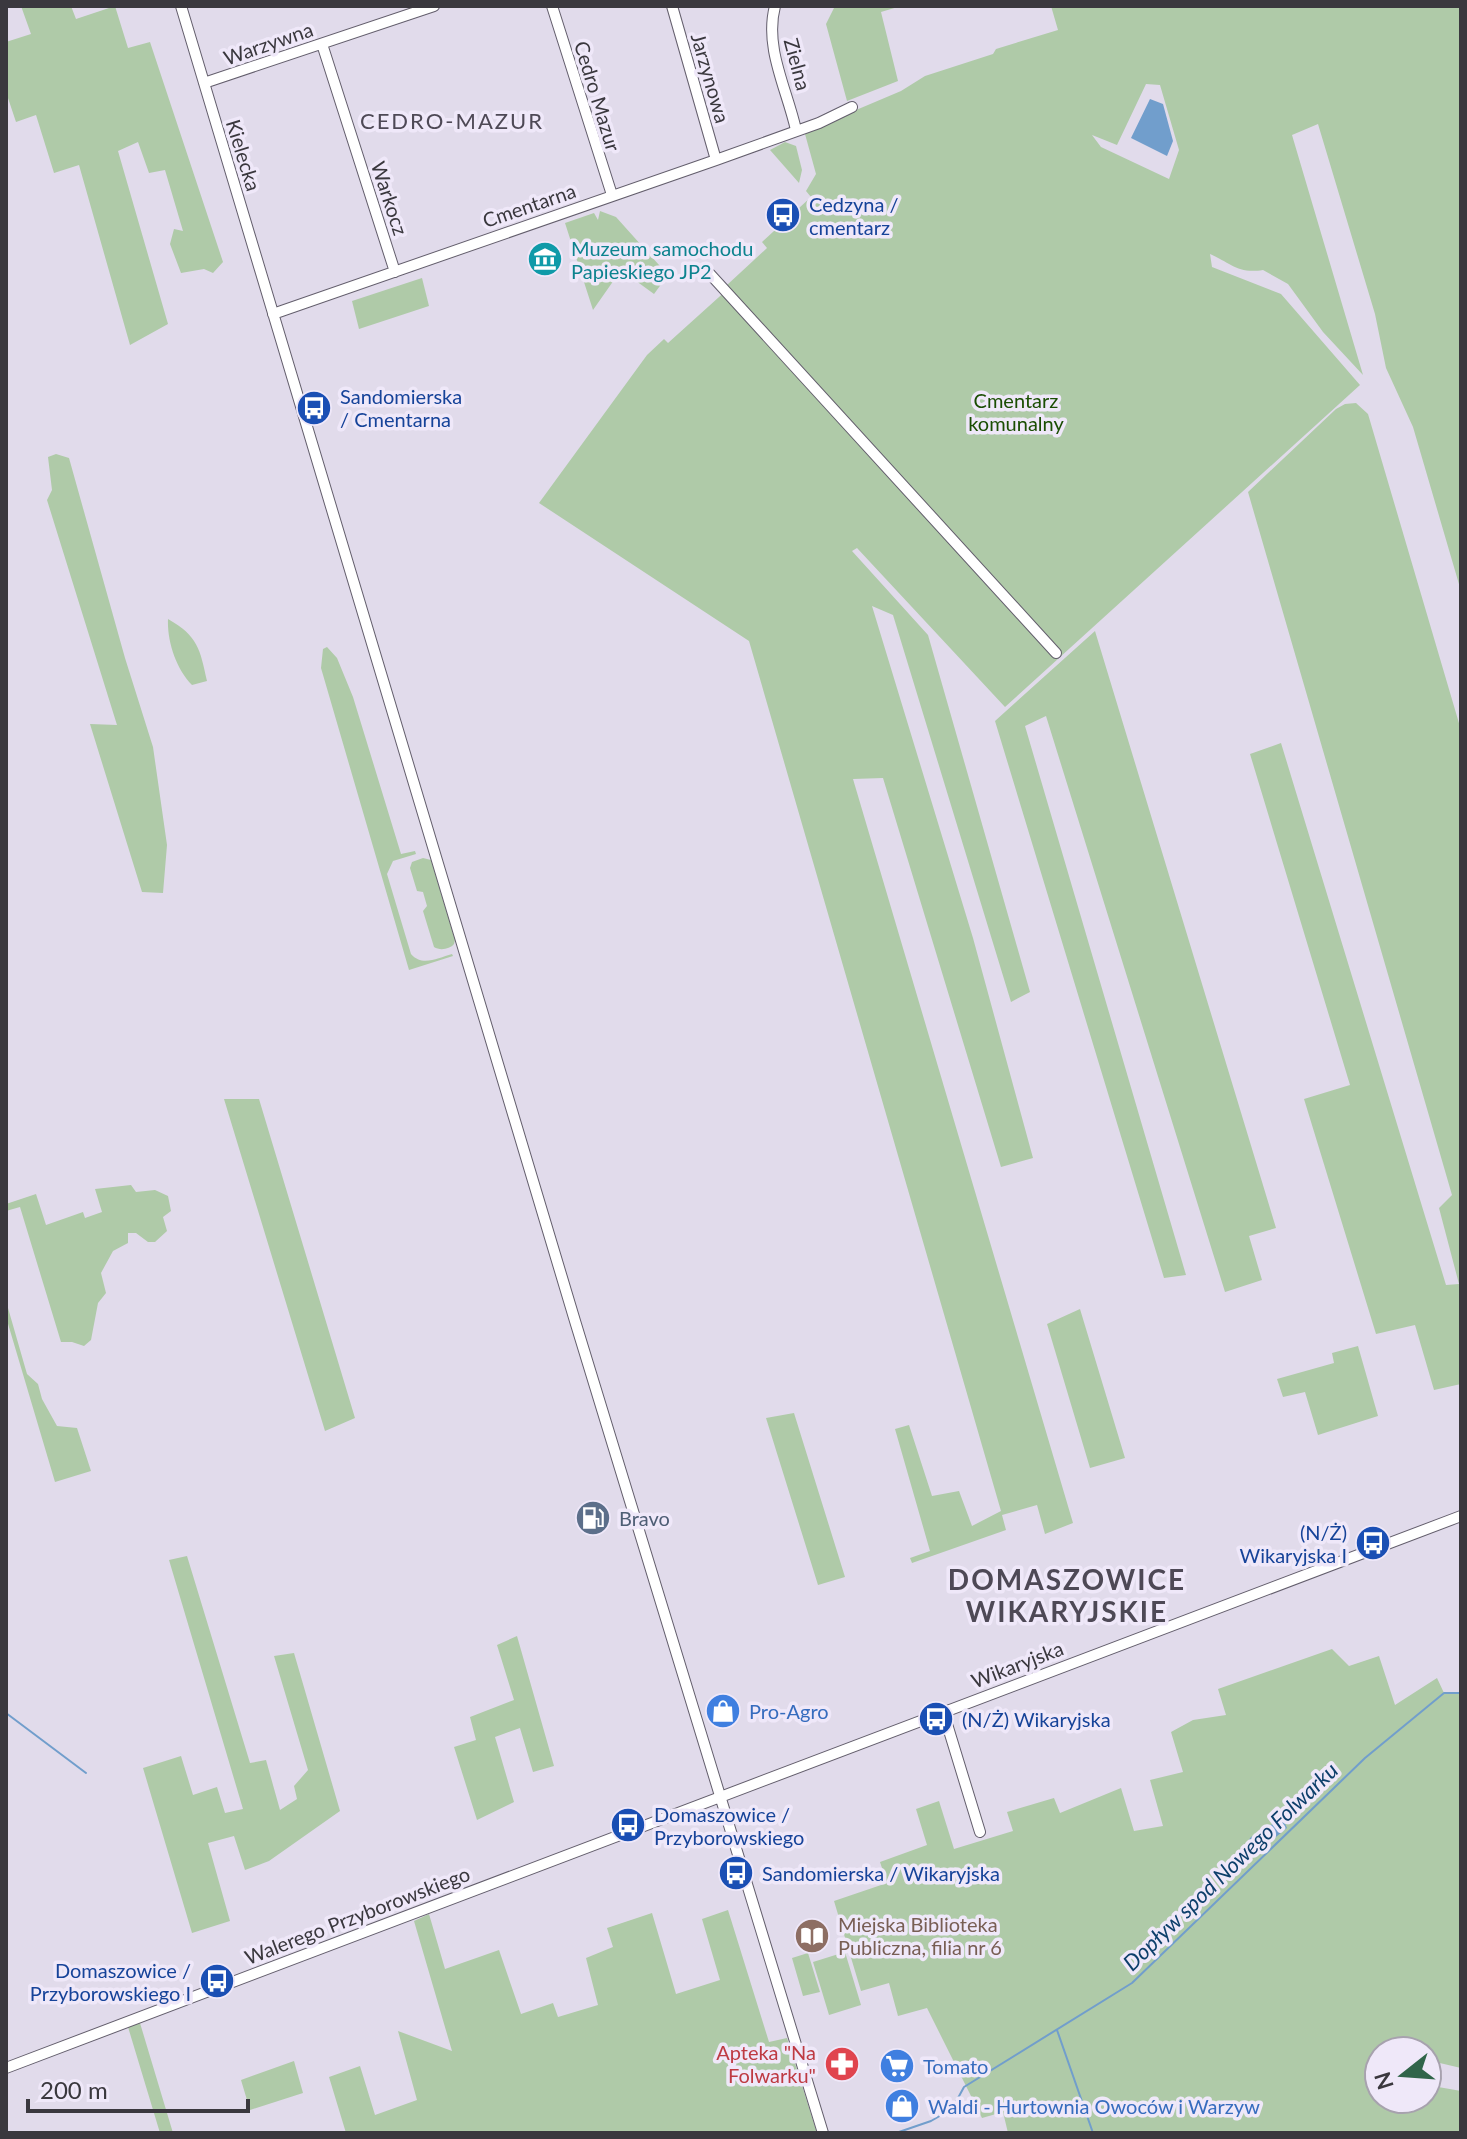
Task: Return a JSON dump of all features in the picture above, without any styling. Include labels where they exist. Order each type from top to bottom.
[{"type":"street","name":"Kielecka","points":[[181,6],[823,2133]]},
{"type":"street","name":"Warzywna","points":[[204,83],[434,6]]},
{"type":"street","name":"Cedro Mazur","points":[[552,6],[612,195]]},
{"type":"street","name":"Jarzynowa","points":[[672,6],[716,160]]},
{"type":"street","name":"Zielna","points":[[775,6],[771,24],[772,44],[796,130]]},
{"type":"street","name":"Warkocz","points":[[322,44],[395,272]]},
{"type":"street","name":"Cmentarna","points":[[273,314],[716,160],[852,107]]},
{"type":"street","points":[[710,274],[1056,653]]},
{"type":"street","name":"Wikaryjska","points":[[720,1796],[1461,1516]]},
{"type":"street","points":[[943,1711],[980,1832]]},
{"type":"street","name":"Walerego Przyborowskiego","points":[[6,2068],[720,1796]]},
{"type":"green space","points":[[21,6],[71,6],[76,19],[115,6],[128,48],[150,42],[223,262],[213,273],[204,269],[181,273],[170,244],[174,229],[183,231],[165,170],[149,173],[138,142],[118,151],[168,324],[130,345],[79,165],[54,173],[36,115],[16,122],[6,92],[6,42],[31,34]]},
{"type":"green space","points":[[835,6],[901,6],[881,12],[898,81],[847,101],[826,24]]},
{"type":"green space","name":"Cmentarz komunalny","points":[[1051,6],[1461,6],[1461,591],[1413,427],[1386,368],[1375,314],[1318,124],[1292,135],[1363,375],[1323,332],[1288,284],[1263,270],[1240,269],[1210,254],[1212,267],[1281,294],[1360,385],[1005,707],[857,548],[852,551],[928,635],[1030,992],[1011,1002],[893,615],[872,606],[973,938],[1033,1158],[1001,1167],[883,778],[853,779],[1073,1523],[1045,1534],[1037,1505],[1002,1515],[1006,1530],[912,1563],[910,1558],[930,1551],[895,1429],[909,1425],[932,1496],[959,1491],[972,1526],[1001,1511],[749,641],[539,503],[647,355],[664,339],[668,343],[729,288],[727,285],[767,248],[762,242],[811,197],[806,191],[816,174],[805,134],[901,91],[925,76],[1058,30]],"holes":[[[1146,84],[1160,85],[1179,150],[1169,179],[1101,147],[1092,135],[1117,145]]]},
{"type":"green space","points":[[785,142],[796,146],[802,170],[799,183],[770,150]]},
{"type":"green space","points":[[600,211],[616,217],[668,275],[654,294],[621,270],[593,310],[565,223],[594,213],[598,220]]},
{"type":"green space","points":[[422,278],[429,306],[359,329],[352,301]]},
{"type":"green space","points":[[1356,403],[1368,414],[1461,730],[1461,1384],[1434,1390],[1415,1325],[1376,1334],[1304,1099],[1350,1085],[1250,754],[1281,743],[1446,1285],[1459,1284],[1439,1208],[1452,1195],[1248,492],[1336,409]]},
{"type":"green space","points":[[56,454],[69,458],[153,747],[167,845],[163,893],[142,892],[90,724],[117,725],[47,500],[52,490],[48,457]]},
{"type":"green space","points":[[168,619],[186,631],[196,644],[207,681],[192,685],[181,671],[171,645]]},
{"type":"green space","points":[[1095,631],[1276,1228],[1249,1236],[1262,1280],[1225,1292],[1046,716],[1025,726],[1186,1275],[1164,1278],[995,721]]},
{"type":"green space","points":[[327,647],[337,658],[353,697],[401,854],[415,851],[416,854],[393,861],[387,874],[411,954],[425,961],[453,956],[409,970],[321,668],[323,649]]},
{"type":"green space","points":[[423,858],[431,860],[455,940],[447,948],[434,947],[423,911],[427,906],[423,892],[417,891],[410,868],[412,862]]},
{"type":"green space","points":[[224,1099],[259,1099],[355,1418],[325,1431]]},
{"type":"green space","points":[[131,1185],[136,1192],[155,1190],[168,1196],[171,1211],[163,1217],[167,1231],[155,1242],[148,1242],[136,1233],[128,1233],[128,1243],[113,1251],[101,1273],[106,1293],[98,1303],[91,1340],[84,1346],[61,1342],[20,1207],[6,1211],[6,1204],[36,1194],[46,1225],[83,1212],[85,1218],[102,1212],[95,1189]]},
{"type":"green space","points":[[6,1301],[27,1374],[38,1384],[42,1399],[57,1426],[77,1428],[91,1471],[55,1482],[6,1317]]},
{"type":"green space","points":[[1080,1309],[1125,1458],[1090,1468],[1047,1324]]},
{"type":"green space","points":[[1358,1346],[1378,1416],[1318,1435],[1305,1392],[1283,1397],[1277,1379],[1334,1363],[1332,1353]]},
{"type":"green space","points":[[794,1413],[845,1577],[818,1585],[766,1418]]},
{"type":"green space","points":[[187,1556],[250,1763],[266,1760],[280,1810],[297,1799],[294,1786],[308,1770],[274,1656],[294,1653],[340,1811],[269,1861],[245,1870],[234,1836],[208,1843],[230,1921],[192,1933],[143,1768],[181,1756],[193,1795],[217,1787],[225,1813],[243,1809],[169,1560]]},
{"type":"green space","points":[[517,1636],[554,1766],[533,1772],[520,1728],[495,1737],[514,1802],[477,1820],[454,1747],[476,1740],[470,1717],[514,1700],[497,1645]]},
{"type":"green space","points":[[1332,1649],[1349,1666],[1379,1656],[1395,1705],[1437,1678],[1444,1693],[1461,1693],[1461,2068],[1443,2064],[1443,2035],[1363,2035],[1363,2115],[1443,2115],[1443,2088],[1461,2091],[1461,2133],[1008,2133],[1003,2112],[982,2118],[927,2008],[898,2016],[889,1983],[861,1991],[834,1901],[887,1883],[880,1862],[927,1845],[916,1809],[939,1801],[954,1849],[1013,1831],[1007,1812],[1054,1798],[1060,1813],[1121,1788],[1134,1831],[1163,1826],[1150,1780],[1183,1772],[1171,1732],[1193,1720],[1226,1715],[1218,1689]]},
{"type":"green space","points":[[728,1910],[769,2042],[787,2038],[817,2133],[346,2133],[329,2077],[360,2066],[375,2115],[417,2100],[398,2031],[452,2051],[414,1921],[429,1914],[445,1969],[499,1950],[521,2014],[553,2003],[558,2017],[598,2005],[586,1958],[613,1947],[607,1928],[652,1913],[676,1994],[720,1980],[702,1919]]},
{"type":"green space","points":[[845,1952],[861,2005],[829,2015],[813,1962]]},
{"type":"green space","points":[[808,1953],[820,1992],[803,1996],[792,1958]]},
{"type":"green space","points":[[140,2023],[173,2133],[160,2133],[128,2027]]},
{"type":"green space","points":[[294,2061],[303,2093],[250,2110],[241,2080]]},
{"type":"water","points":[[1150,99],[1163,104],[1173,141],[1167,156],[1131,138]]},
{"type":"water","points":[[1281,1819],[1287,1828],[1250,1858],[1245,1845],[1251,1837]]},
{"type":"waterway","name":"Dopływ spod Nowego Folwarku","points":[[896,2133],[931,2121],[952,2109],[964,2087],[1132,1983],[1365,1758],[1444,1693],[1461,1693]]},
{"type":"waterway","points":[[6,1713],[86,1773]]},
{"type":"waterway","points":[[1057,2030],[1093,2133]]},
{"type":"place","name":"Cedzyna / cmentarz","points":[[783,215]]},
{"type":"place","name":"Muzeum samochodu Papieskiego JP2","points":[[545,259]]},
{"type":"place","name":"Sandomierska / Cmentarna","points":[[314,408]]},
{"type":"place","name":"Bravo","points":[[593,1518]]},
{"type":"place","name":"(N/Ż) Wikaryjska I","points":[[1373,1543]]},
{"type":"place","name":"Pro-Agro","points":[[723,1711]]},
{"type":"place","name":"(N/Ż) Wikaryjska","points":[[936,1719]]},
{"type":"place","name":"Domaszowice / Przyborowskiego","points":[[628,1825]]},
{"type":"place","name":"Sandomierska / Wikaryjska","points":[[736,1873]]},
{"type":"place","name":"Miejska Biblioteka Publiczna, filia nr 6","points":[[812,1936]]},
{"type":"place","name":"Domaszowice / Przyborowskiego I","points":[[217,1981]]},
{"type":"place","name":"Apteka \"Na Folwarku\"","points":[[842,2064]]},
{"type":"place","name":"Tomato","points":[[897,2066]]},
{"type":"place","name":"Waldi - Hurtownia Owoców i Warzyw","points":[[902,2106]]},
{"type":"district","name":"CEDRO-MAZUR","points":[[452,120]]},
{"type":"district","name":"DOMASZOWICE WIKARYJSKIE","points":[[1067,1595]]}]
